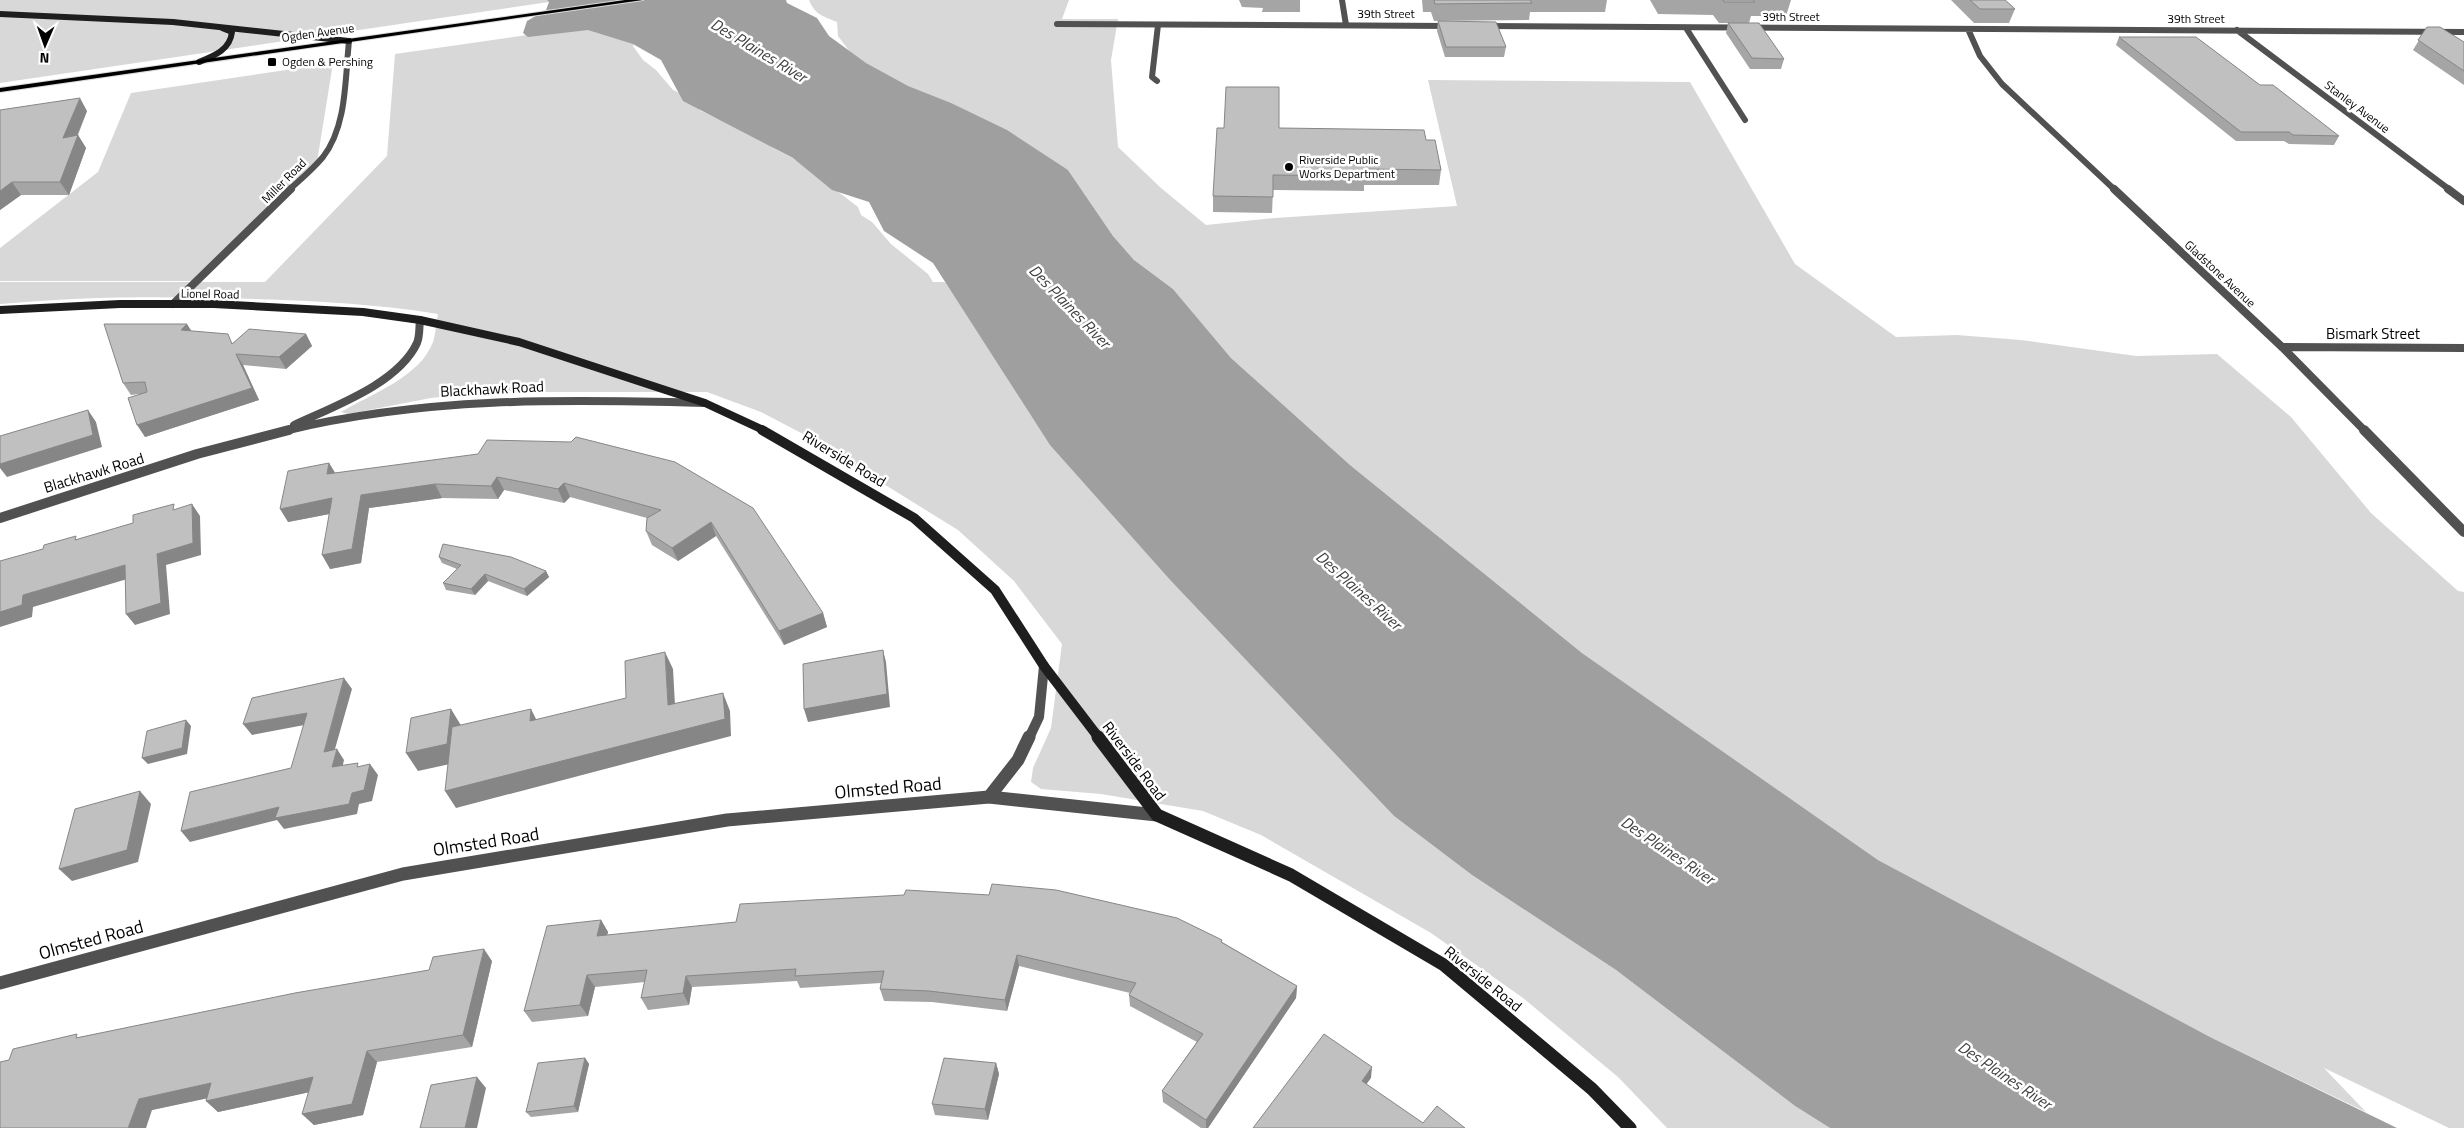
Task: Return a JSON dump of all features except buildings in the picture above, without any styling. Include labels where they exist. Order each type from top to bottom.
[{"type":"main road","name":"Ogden Avenue","points":[[0,90],[640,0]]},
{"type":"street","points":[[1342,0],[1346,26]]},
{"type":"street","points":[[0,14],[101,17],[216,26],[348,40]]},
{"type":"street","name":"39th Street","points":[[1057,24],[1462,26]]},
{"type":"street","points":[[1157,81],[1152,77],[1158,25]]},
{"type":"street","points":[[199,62],[221,51],[232,38],[232,32],[216,26]]},
{"type":"street","name":"39th Street","points":[[1482,26],[2464,32]]},
{"type":"street","points":[[1686,28],[1745,120]]},
{"type":"street","name":"Gladstone Avenue","points":[[1968,29],[1980,56],[2002,84],[2282,347],[2464,532]]},
{"type":"street","name":"Stanley Avenue","points":[[2237,30],[2464,201]]},
{"type":"street","name":"Miller Road","points":[[174,304],[323,157],[335,134],[342,111],[348,40]]},
{"type":"street","name":"Lionel Road","points":[[0,310],[64,306],[174,304],[278,306],[363,312],[420,320],[519,342],[705,403]]},
{"type":"street","name":"Blackhawk Road","points":[[282,431],[362,390],[402,366],[418,341],[420,320]]},
{"type":"street","name":"Bismark Street","points":[[2282,347],[2464,348]]},
{"type":"street","name":"Blackhawk Road","points":[[0,518],[104,484],[282,431],[398,409],[518,399],[705,403]]},
{"type":"street","name":"Riverside Road","points":[[705,403],[781,439],[914,518],[995,590],[1044,666],[1156,815],[1291,875],[1444,965],[1592,1089],[1630,1128]]},
{"type":"street","points":[[989,797],[1018,760],[1039,717],[1044,666]]},
{"type":"street","name":"Olmsted Road","points":[[0,984],[404,874],[726,820],[989,797],[1156,815]]},
{"type":"shaded area","points":[[0,0],[547,0],[549,2],[0,83]]},
{"type":"shaded area","points":[[809,0],[1069,0],[1062,19],[1118,19],[1111,60],[1118,147],[1161,188],[1206,225],[1275,218],[1457,206],[1428,80],[1690,82],[1795,264],[1896,337],[1957,335],[2021,340],[2136,356],[2217,354],[2291,417],[2371,513],[2458,591],[2464,592],[2464,1128],[2449,1128],[2324,1068],[2366,1112],[2212,1038],[1878,860],[1582,653],[1350,465],[1231,358],[1173,289],[1134,260],[1113,236],[1068,170],[917,100],[850,52],[838,36],[837,22],[817,12]]},
{"type":"shaded area","points":[[597,25],[634,44],[633,46],[643,60],[656,70],[673,90],[684,95],[701,111],[758,137],[775,149],[798,161],[858,207],[861,215],[872,222],[891,244],[928,274],[933,282],[945,282],[1172,582],[1394,816],[1472,875],[1616,970],[1795,1106],[1830,1128],[1667,1128],[1618,1077],[1523,998],[1431,933],[1261,835],[1203,811],[1101,794],[1041,789],[1031,782],[1033,768],[1051,728],[1062,644],[1014,581],[958,530],[803,434],[761,412],[707,392],[488,392],[431,398],[348,414],[341,412],[406,375],[427,354],[435,335],[438,314],[347,304],[223,298],[96,298],[0,304],[0,282],[265,282],[387,156],[395,54]]},
{"type":"shaded area","points":[[333,63],[317,162],[192,281],[0,281],[0,248],[98,172],[131,93]]},
{"type":"water","name":"Des Plaines River","points":[[547,0],[786,0],[787,3],[817,18],[829,36],[866,63],[908,86],[951,103],[1007,130],[1068,170],[1113,236],[1134,260],[1173,289],[1231,358],[1350,465],[1582,653],[1878,860],[2212,1038],[2397,1128],[1830,1128],[1795,1106],[1616,970],[1472,875],[1394,816],[1172,582],[1050,445],[933,263],[884,231],[869,202],[832,190],[793,158],[683,101],[661,60],[633,44],[588,30],[528,37],[523,33],[527,21],[546,10],[549,2]]},
{"type":"place","name":"Ogden & Pershing","points":[[272,62]]},
{"type":"place","name":"Riverside Public Works Department","points":[[1289,167]]}]
